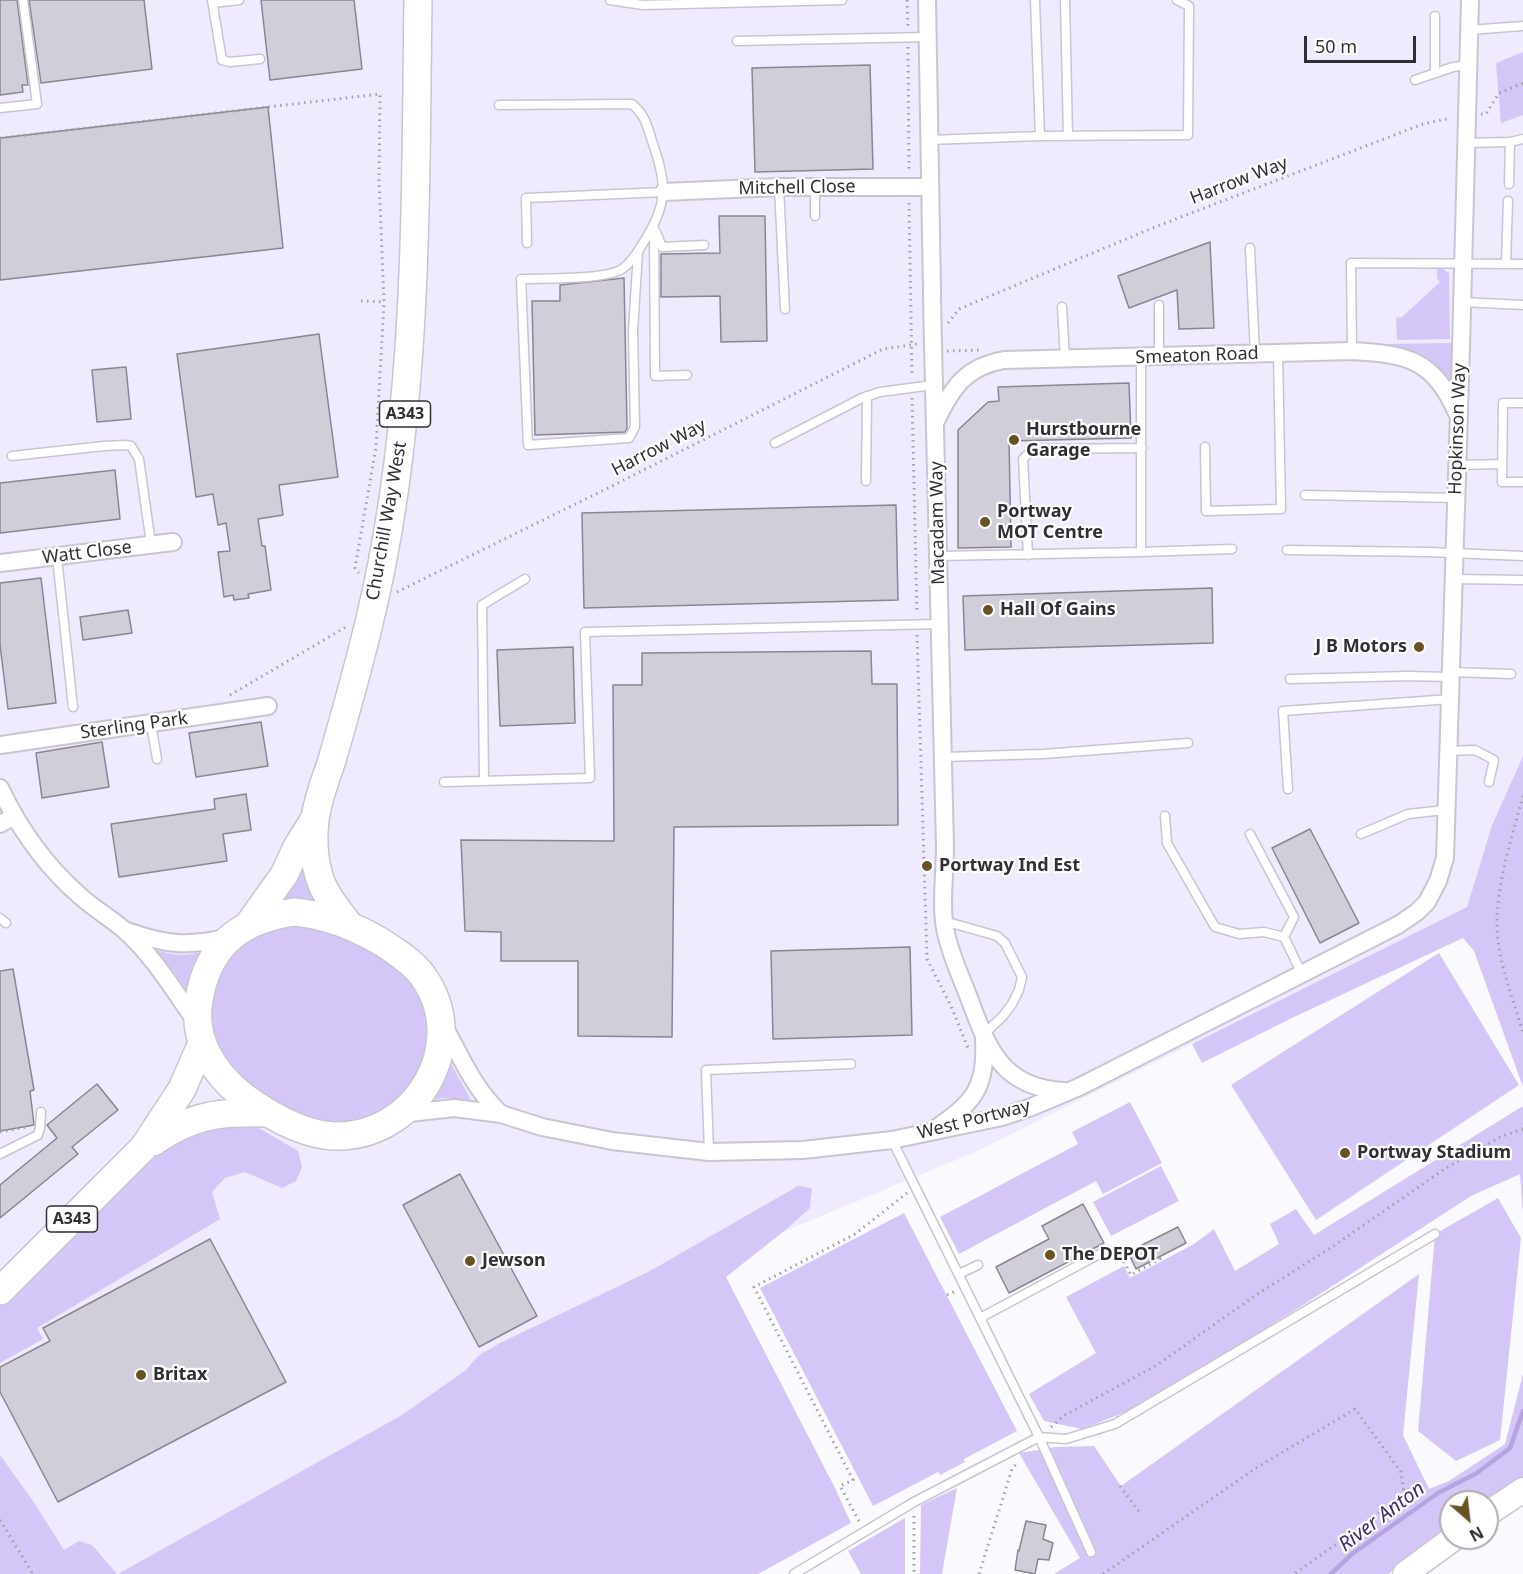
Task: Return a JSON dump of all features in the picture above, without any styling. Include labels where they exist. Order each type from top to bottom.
[{"type":"main road","name":"Churchill Way West","points":[[0,1291],[144,1147],[182,1089],[199,1033],[198,1007],[203,981],[220,948],[239,930],[284,875],[297,847],[315,818],[370,621],[393,505],[407,396],[414,230],[418,0]]},
{"type":"main road","name":"Churchill Way West","points":[[315,818],[316,862],[319,877],[349,925]]},
{"type":"main road","name":"Churchill Way West","points":[[199,1033],[217,1071],[224,1080],[268,1113],[319,1134],[349,1135],[374,1130],[401,1114],[420,1095],[434,1068],[440,1041],[440,1020],[433,995],[420,973],[394,950],[349,925],[324,916],[294,912],[239,930]]},
{"type":"main road","name":"Churchill Way West","points":[[144,1147],[175,1127],[194,1119],[229,1113],[268,1113]]},
{"type":"street","name":"Macadam Way","points":[[927,0],[932,341],[936,422],[945,838],[944,921],[957,969],[984,1037]]},
{"type":"street","name":"Hopkinson Way","points":[[1444,858],[1470,0]]},
{"type":"street","name":"Mitchell Close","points":[[664,192],[815,186],[929,187]]},
{"type":"street","name":"Smeaton Road","points":[[936,422],[958,384],[982,366],[1004,360],[1352,351],[1397,355],[1421,365],[1443,386],[1458,415]]},
{"type":"street","name":"Watt Close","points":[[0,563],[173,543]]},
{"type":"street","name":"Sterling Park","points":[[0,745],[268,706]]},
{"type":"street","points":[[0,788],[7,820],[79,896],[123,929],[164,974],[199,1033]]},
{"type":"street","name":"West Portway","points":[[401,1114],[454,1108],[501,1114],[567,1133],[640,1145],[709,1152],[803,1150],[892,1140],[1002,1117],[1068,1091],[1398,925],[1418,912],[1435,890],[1442,872],[1444,858]]},
{"type":"street","points":[[123,929],[173,944],[201,943],[239,930]]},
{"type":"street","points":[[440,1020],[475,1083],[501,1114]]},
{"type":"street","points":[[984,1037],[998,1059],[1020,1080],[1040,1088],[1068,1091]]},
{"type":"street","points":[[928,1133],[958,1112],[977,1089],[985,1070],[984,1037]]},
{"type":"street","points":[[1499,1506],[1523,1490]]},
{"type":"street","points":[[1405,1574],[1439,1549]]},
{"type":"lane","points":[[0,108],[37,104],[23,0]]},
{"type":"lane","points":[[239,0],[213,2],[222,60],[230,62],[260,58]]},
{"type":"lane","points":[[610,0],[643,5],[842,0]]},
{"type":"lane","points":[[1035,0],[1040,136]]},
{"type":"lane","points":[[1065,0],[1068,136]]},
{"type":"lane","points":[[929,140],[1040,136],[1188,135],[1189,6],[1177,0]]},
{"type":"lane","points":[[1435,73],[1436,16]]},
{"type":"lane","points":[[1469,30],[1523,26]]},
{"type":"lane","points":[[736,41],[927,37]]},
{"type":"lane","points":[[1415,80],[1453,67],[1468,65]]},
{"type":"lane","points":[[499,105],[632,104],[642,113],[648,127],[660,163],[664,192],[662,207],[654,226],[638,252],[622,268],[609,275],[521,279],[528,445],[629,438],[635,427],[633,331],[638,252]]},
{"type":"lane","points":[[1465,143],[1510,142],[1523,139]]},
{"type":"lane","points":[[1509,184],[1510,142]]},
{"type":"lane","points":[[815,186],[815,216]]},
{"type":"lane","points":[[779,187],[785,309]]},
{"type":"lane","points":[[527,243],[526,198],[664,192]]},
{"type":"lane","points":[[1506,263],[1508,201]]},
{"type":"lane","points":[[654,226],[662,247],[704,245]]},
{"type":"lane","points":[[654,226],[655,376],[687,375]]},
{"type":"lane","points":[[1250,248],[1255,354]]},
{"type":"lane","points":[[1352,351],[1352,263],[1523,264]]},
{"type":"lane","points":[[1462,302],[1523,305]]},
{"type":"lane","points":[[1159,305],[1159,357]]},
{"type":"lane","points":[[1062,307],[1065,359]]},
{"type":"lane","points":[[1205,447],[1206,511],[1281,509],[1278,353]]},
{"type":"lane","points":[[1141,357],[1141,552]]},
{"type":"lane","points":[[775,443],[843,406],[867,396],[898,389],[933,385]]},
{"type":"lane","points":[[866,481],[867,396]]},
{"type":"lane","points":[[1523,403],[1503,403],[1502,482],[1523,482]]},
{"type":"lane","points":[[12,456],[104,446],[131,446],[139,459],[151,544]]},
{"type":"lane","points":[[1028,555],[1023,459],[1029,453],[1038,449],[1142,448]]},
{"type":"lane","points":[[1457,465],[1502,464]]},
{"type":"lane","points":[[1305,495],[1456,498]]},
{"type":"lane","points":[[939,556],[1232,549]]},
{"type":"lane","points":[[1287,550],[1523,556]]},
{"type":"lane","points":[[57,557],[73,707]]},
{"type":"lane","points":[[484,780],[482,605],[525,579]]},
{"type":"lane","points":[[1454,579],[1523,580]]},
{"type":"lane","points":[[444,782],[590,777],[585,632],[939,624]]},
{"type":"lane","points":[[1290,679],[1511,674]]},
{"type":"lane","points":[[1288,789],[1283,711],[1450,699]]},
{"type":"lane","points":[[151,724],[157,759]]},
{"type":"lane","points":[[943,757],[1043,754],[1188,743]]},
{"type":"lane","points":[[1447,751],[1475,750],[1494,760],[1489,782]]},
{"type":"lane","points":[[1361,834],[1408,814],[1445,810]]},
{"type":"lane","points":[[1165,816],[1167,843],[1215,927],[1239,934],[1264,932],[1284,937]]},
{"type":"lane","points":[[1250,834],[1293,917],[1284,937]]},
{"type":"lane","points":[[944,921],[997,936],[1005,943],[1022,977],[1012,1004],[984,1037]]},
{"type":"lane","points":[[1284,937],[1302,974]]},
{"type":"lane","points":[[709,1152],[706,1070],[851,1064]]},
{"type":"lane","points":[[0,1154],[38,1135],[41,1113]]},
{"type":"lane","points":[[892,1140],[1039,1437],[1091,1551]]},
{"type":"lane","points":[[794,1574],[914,1502],[1039,1437],[1066,1439],[1115,1424],[1435,1234]]},
{"type":"lane","points":[[980,1318],[1107,1250]]},
{"type":"lane","points":[[959,1274],[978,1265]]},
{"type":"path","name":"Harrow Way","points":[[959,309],[1155,227],[1423,124],[1466,115],[1486,114],[1499,93],[1523,83]]},
{"type":"path","points":[[0,138],[380,94],[379,180],[384,302],[376,447],[355,568],[363,578]]},
{"type":"path","points":[[361,301],[384,302]]},
{"type":"path","name":"Harrow Way","points":[[402,590],[883,349],[932,341]]},
{"type":"path","points":[[223,700],[353,622],[370,621]]},
{"type":"path","points":[[1523,796],[1504,863],[1497,924],[1503,966],[1523,1033]]},
{"type":"path","points":[[0,1132],[40,1124]]},
{"type":"path","points":[[1039,1437],[1065,1415],[1157,1365],[1256,1295],[1332,1247],[1446,1168],[1502,1136],[1523,1129]]},
{"type":"path","points":[[865,1531],[840,1486],[854,1480],[754,1287],[855,1234],[916,1186]]},
{"type":"path","points":[[1107,1250],[1115,1246],[1131,1275],[1160,1259],[1159,1257]]},
{"type":"path","points":[[947,1295],[956,1291]]},
{"type":"path","points":[[1103,1574],[1256,1468],[1355,1409],[1401,1472],[1404,1493],[1294,1574]]},
{"type":"path","points":[[979,1574],[1012,1468],[1019,1461]]},
{"type":"path","points":[[1120,1486],[1140,1513]]},
{"type":"path","points":[[914,1502],[914,1574]]},
{"type":"path","points":[[0,1520],[33,1574]]},
{"type":"shaded area","points":[[0,0],[1523,0],[1523,756],[1492,825],[1467,907],[975,1152],[682,1274],[143,1574],[67,1574],[0,1474]]},
{"type":"shaded area","points":[[1523,52],[1523,115],[1501,123],[1496,63]]},
{"type":"shaded area","points":[[1437,268],[1449,273],[1450,339],[1397,340],[1396,318],[1402,317],[1440,282],[1437,278]]},
{"type":"shaded area","points":[[1454,343],[1452,381],[1415,352],[1385,344]]},
{"type":"shaded area","points":[[1523,756],[1523,1087],[1474,951],[1463,938],[1202,1063],[1192,1044],[1467,907],[1492,825]]},
{"type":"shaded area","points":[[303,849],[322,905],[275,903]]},
{"type":"shaded area","points":[[315,924],[373,951],[407,976],[422,999],[429,1027],[427,1057],[396,1107],[340,1127],[305,1119],[251,1091],[212,1043],[208,998],[228,954],[267,927]]},
{"type":"shaded area","points":[[157,950],[181,955],[205,951],[188,992],[171,968],[154,952]]},
{"type":"shaded area","name":"Portway Stadium","points":[[1439,953],[1519,1085],[1316,1220],[1231,1085]]},
{"type":"shaded area","points":[[449,1060],[471,1100],[443,1098],[427,1101]]},
{"type":"shaded area","points":[[1130,1102],[1162,1163],[1103,1194],[1096,1181],[959,1254],[940,1217],[1078,1144],[1072,1132]]},
{"type":"shaded area","points":[[1523,1106],[1523,1215],[1520,1174],[1471,1196],[1300,1307],[1141,1406],[1082,1429],[1044,1421],[1029,1394],[1096,1353],[1066,1297],[1124,1266],[1130,1278],[1194,1244],[1214,1229],[1235,1271],[1279,1244],[1270,1224],[1296,1209],[1314,1235]]},
{"type":"shaded area","points":[[220,1123],[257,1127],[298,1151],[302,1167],[296,1181],[282,1188],[245,1172],[225,1178],[212,1192],[220,1219],[37,1328],[43,1339],[0,1363],[0,1304],[104,1202],[175,1139]]},
{"type":"shaded area","points":[[1161,1166],[1179,1201],[1111,1236],[1093,1202]]},
{"type":"shaded area","points":[[798,1186],[812,1188],[810,1208],[726,1277],[851,1523],[758,1574],[118,1574],[402,1415],[466,1370],[478,1356],[500,1343],[650,1271]]},
{"type":"shaded area","points":[[1498,1198],[1521,1238],[1500,1440],[1456,1461],[1418,1431],[1435,1234]]},
{"type":"shaded area","points":[[904,1213],[1017,1431],[964,1459],[965,1462],[940,1475],[938,1472],[873,1506],[760,1288]]},
{"type":"shaded area","points":[[1419,1274],[1403,1435],[1429,1489],[1449,1481],[1505,1444],[1523,1374],[1523,1477],[1499,1492],[1499,1490],[1439,1490],[1439,1533],[1388,1574],[1054,1574],[1080,1558],[1019,1453],[1055,1447],[1094,1446],[1121,1486]]},
{"type":"shaded area","points":[[0,1455],[64,1550],[79,1541],[92,1545],[117,1574],[0,1574]]},
{"type":"shaded area","points":[[957,1488],[942,1574],[920,1574],[921,1505]]},
{"type":"shaded area","points":[[905,1518],[905,1574],[861,1574],[848,1551]]},
{"type":"building","points":[[0,0],[17,0],[28,85],[22,85],[23,92],[0,95]]},
{"type":"building","points":[[29,0],[144,0],[152,69],[41,83]]},
{"type":"building","points":[[261,0],[354,0],[362,69],[270,80]]},
{"type":"building","points":[[870,65],[873,169],[755,172],[752,68]]},
{"type":"building","points":[[268,107],[283,248],[0,280],[0,138]]},
{"type":"building","points":[[719,216],[765,216],[767,341],[721,342],[720,296],[661,297],[661,254],[720,253]]},
{"type":"building","points":[[1210,242],[1214,328],[1179,329],[1177,290],[1129,308],[1118,276]]},
{"type":"building","points":[[624,278],[627,428],[625,432],[535,435],[532,301],[560,301],[560,285]]},
{"type":"building","points":[[319,334],[338,477],[279,485],[283,515],[258,519],[262,546],[265,546],[271,590],[248,594],[249,598],[234,600],[233,595],[224,597],[218,552],[230,551],[226,523],[218,525],[213,494],[196,497],[177,354]]},
{"type":"building","points":[[126,367],[131,419],[97,422],[92,370]]},
{"type":"building","name":"Hurstbourne Garage","points":[[1129,383],[1131,438],[1009,441],[1011,547],[958,548],[958,430],[988,402],[999,401],[998,387]]},
{"type":"building","points":[[115,470],[120,519],[0,533],[0,483]]},
{"type":"building","points":[[896,505],[898,600],[584,608],[582,513]]},
{"type":"building","points":[[41,578],[56,703],[8,709],[0,645],[0,583]]},
{"type":"building","points":[[1212,588],[1213,643],[965,650],[963,596]]},
{"type":"building","points":[[128,610],[132,633],[83,640],[80,617]]},
{"type":"building","points":[[573,647],[575,723],[500,726],[497,650]]},
{"type":"building","points":[[871,651],[872,684],[897,684],[898,825],[674,827],[672,1037],[578,1036],[578,961],[501,961],[501,932],[465,931],[461,840],[614,841],[613,685],[642,685],[642,653]]},
{"type":"building","points":[[261,722],[268,766],[196,777],[189,733]]},
{"type":"building","points":[[102,742],[109,787],[42,798],[36,753]]},
{"type":"building","points":[[246,794],[251,830],[223,834],[227,861],[119,877],[111,824],[215,809],[214,799]]},
{"type":"building","points":[[1310,829],[1359,923],[1320,943],[1272,848]]},
{"type":"building","points":[[910,947],[912,1035],[773,1039],[771,951]]},
{"type":"building","points":[[13,969],[34,1090],[30,1091],[34,1125],[0,1131],[0,971]]},
{"type":"building","points":[[97,1084],[118,1110],[72,1147],[78,1154],[0,1218],[0,1185],[57,1138],[47,1125]]},
{"type":"building","name":"Jewson","points":[[460,1174],[537,1316],[479,1347],[403,1205]]},
{"type":"building","name":"The DEPOT","points":[[1083,1204],[1104,1243],[1009,1293],[996,1267],[1049,1239],[1042,1226]]},
{"type":"building","points":[[1178,1227],[1186,1243],[1136,1269],[1128,1252]]},
{"type":"building","name":"Britax","points":[[210,1239],[286,1382],[58,1502],[0,1392],[0,1367],[50,1341],[43,1328]]},
{"type":"building","points":[[1026,1521],[1046,1525],[1043,1539],[1053,1543],[1049,1560],[1038,1559],[1035,1574],[1015,1570]]},
{"type":"waterway","name":"River Anton","points":[[1331,1574],[1352,1554],[1438,1493],[1477,1473],[1510,1448],[1523,1411]]},
{"type":"place","name":"Hurstbourne Garage","points":[[1014,440]]},
{"type":"place","name":"Portway MOT Centre","points":[[985,522]]},
{"type":"place","name":"Hall Of Gains","points":[[988,610]]},
{"type":"place","name":"J B Motors","points":[[1419,647]]},
{"type":"place","name":"Portway Ind Est","points":[[927,866]]},
{"type":"place","name":"Portway Stadium","points":[[1345,1153]]},
{"type":"place","name":"The DEPOT","points":[[1050,1255]]},
{"type":"place","name":"Jewson","points":[[470,1261]]},
{"type":"place","name":"Britax","points":[[141,1375]]}]
